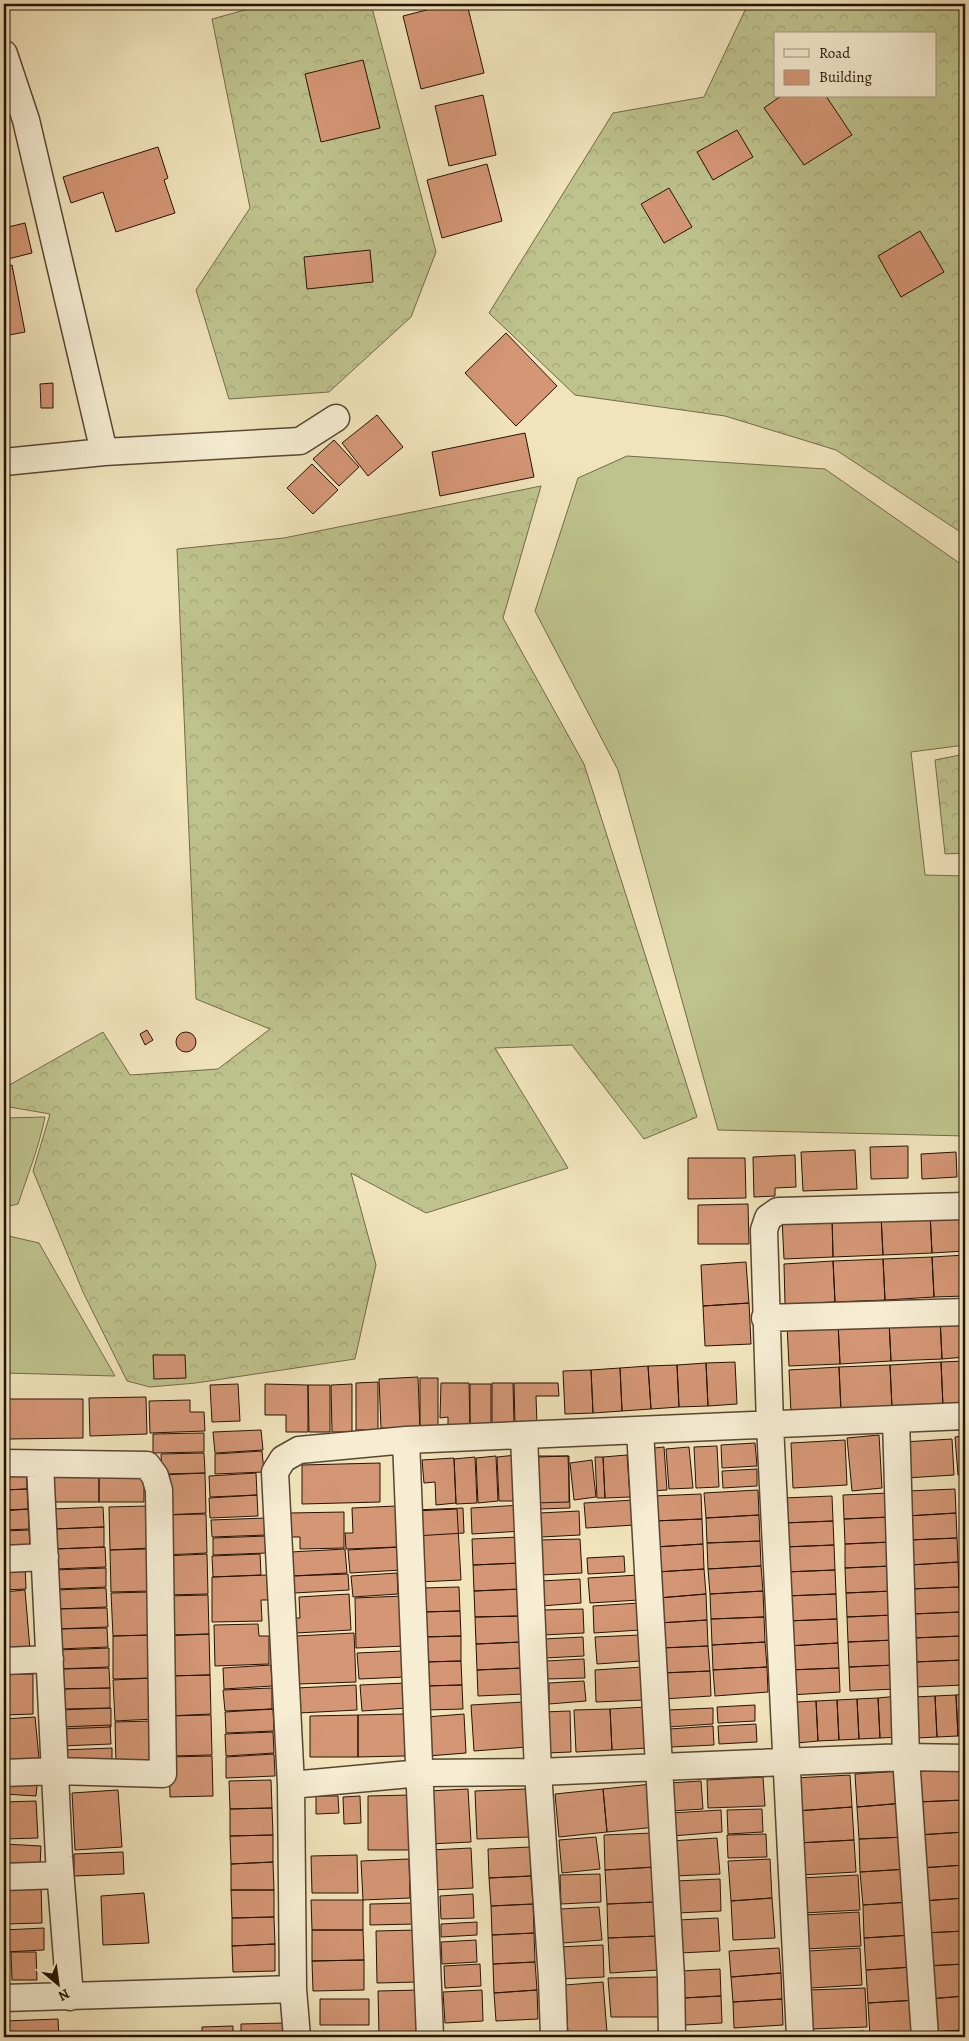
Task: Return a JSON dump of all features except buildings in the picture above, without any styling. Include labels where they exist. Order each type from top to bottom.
[{"type":"street","points":[[4,54],[26,120],[104,452]]},
{"type":"street","points":[[4,462],[104,452],[300,441],[336,418]]},
{"type":"street","points":[[800,2037],[765,1318],[764,1230],[768,1218],[778,1211],[965,1206]]},
{"type":"street","points":[[765,1318],[965,1312]]},
{"type":"street","points":[[296,2037],[293,1989],[291,1785],[275,1472],[283,1459],[299,1450],[406,1440],[965,1416]]},
{"type":"street","points":[[896,1419],[906,1757],[925,2037]]},
{"type":"street","points":[[640,1430],[660,1768],[672,2037]]},
{"type":"street","points":[[524,1436],[538,1772],[554,2037]]},
{"type":"street","points":[[406,1440],[421,1773],[430,2037]]},
{"type":"street","points":[[4,1463],[147,1465],[155,1476],[159,1490],[163,1774],[55,1771],[4,1772]]},
{"type":"street","points":[[40,1464],[60,1875],[70,1997]]},
{"type":"street","points":[[4,1559],[45,1557]]},
{"type":"street","points":[[4,1661],[50,1659]]},
{"type":"street","points":[[291,1785],[421,1773],[538,1772],[786,1764],[906,1757],[965,1758]]},
{"type":"street","points":[[4,1877],[60,1875]]},
{"type":"street","points":[[4,1998],[293,1989]]},
{"type":"green space","points":[[267,4],[371,4],[436,252],[411,317],[329,392],[229,399],[196,290],[250,208],[212,19]]},
{"type":"green space","points":[[748,4],[965,4],[965,535],[836,450],[725,416],[575,395],[489,313],[613,113],[704,97]]},
{"type":"green space","points":[[627,456],[825,469],[965,567],[965,745],[911,752],[925,875],[965,876],[965,1136],[718,1130],[618,770],[535,611],[578,478]]},
{"type":"green space","points":[[541,486],[503,618],[584,764],[697,1117],[644,1139],[572,1045],[495,1048],[568,1168],[426,1213],[351,1173],[376,1265],[355,1359],[196,1383],[150,1387],[127,1381],[83,1292],[33,1171],[50,1114],[4,1106],[4,1088],[103,1032],[130,1075],[218,1069],[270,1029],[196,999],[177,549],[284,538]]},
{"type":"green space","points":[[965,754],[965,853],[945,854],[935,760]]},
{"type":"green space","points":[[45,1117],[18,1204],[4,1207],[4,1118]]},
{"type":"green space","points":[[4,1235],[39,1243],[115,1376],[4,1373]]}]
